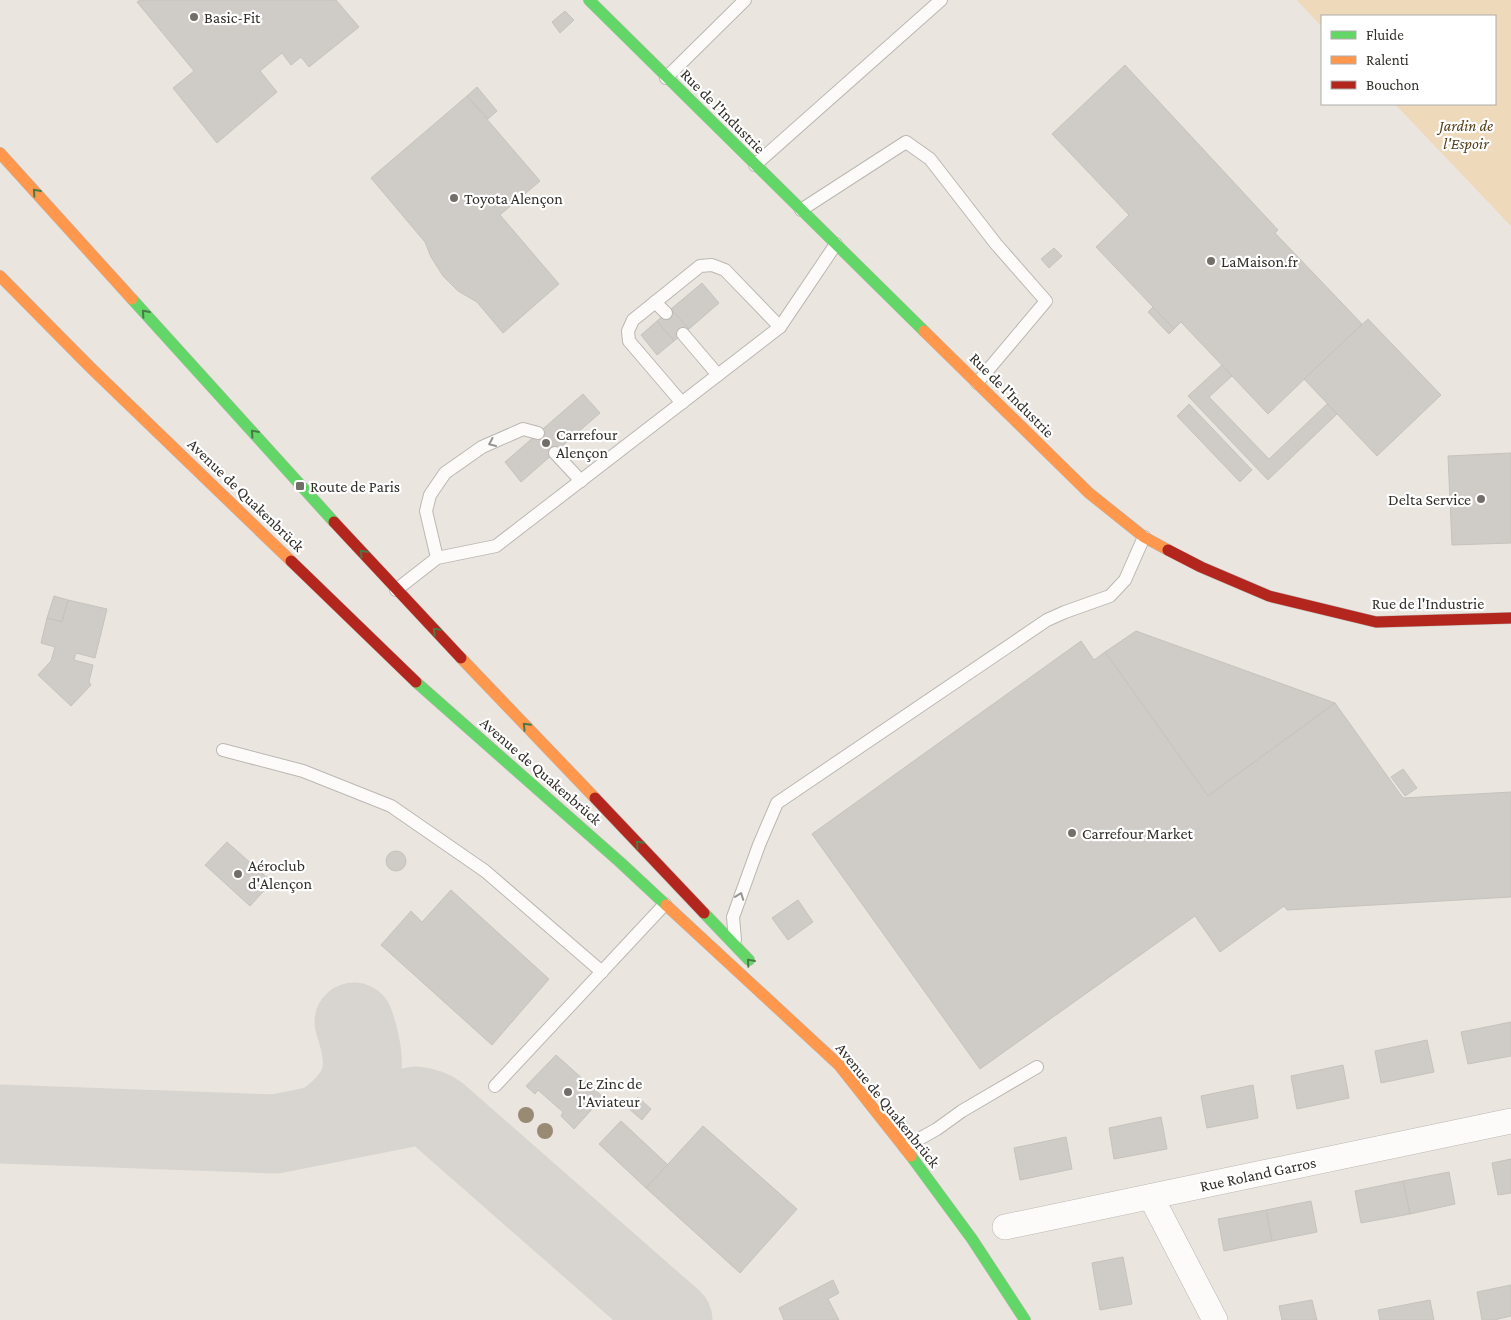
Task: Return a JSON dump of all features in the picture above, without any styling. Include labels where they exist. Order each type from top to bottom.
[{"type":"street","name":"Rue de l'Industrie","points":[[589,0],[1089,493],[1144,537],[1201,567],[1269,596],[1376,622],[1511,618]]},
{"type":"street","points":[[0,153],[396,590],[735,944],[759,972]]},
{"type":"street","name":"Avenue de Quakenbrück","points":[[0,276],[91,368],[431,697],[621,864],[839,1065],[905,1147],[972,1239],[1025,1320]]},
{"type":"street","points":[[772,986],[839,1065]]},
{"type":"street","name":"Rue Roland Garros","points":[[1005,1227],[1511,1121]]},
{"type":"street","points":[[1151,1197],[1215,1320]]},
{"type":"lane","points":[[666,78],[746,0]]},
{"type":"lane","points":[[756,165],[941,0]]},
{"type":"lane","points":[[800,210],[906,142],[930,159],[996,244],[1046,302],[977,383]]},
{"type":"lane","points":[[396,590],[437,558],[496,546],[780,327],[836,244]]},
{"type":"lane","points":[[682,403],[629,341],[628,331],[633,320],[700,266],[712,265],[725,270],[780,327]]},
{"type":"lane","points":[[655,302],[666,313]]},
{"type":"lane","points":[[684,334],[718,375]]},
{"type":"lane","points":[[437,558],[426,511],[430,494],[445,473],[482,447],[523,429],[538,433]]},
{"type":"lane","points":[[555,453],[581,481]]},
{"type":"lane","points":[[735,944],[733,916],[759,845],[777,803],[1047,620],[1110,596],[1125,580],[1144,537]]},
{"type":"lane","points":[[224,750],[303,771],[391,806],[485,872],[602,972]]},
{"type":"lane","points":[[495,1086],[665,904]]},
{"type":"lane","points":[[905,1147],[937,1129],[962,1111],[1037,1068]]},
{"type":"green space","name":"Jardin de l'Espoir","points":[[1297,0],[1511,0],[1511,226],[1396,105],[1496,105],[1496,15],[1321,15],[1321,26]]},
{"type":"building","points":[[140,0],[336,0],[359,27],[309,67],[301,57],[291,65],[282,53],[260,71],[277,92],[217,143],[173,88],[194,71],[137,2]]},
{"type":"building","points":[[565,11],[574,20],[560,33],[552,22]]},
{"type":"building","points":[[1125,65],[1278,230],[1275,233],[1362,324],[1268,414],[1181,322],[1174,329],[1096,247],[1129,215],[1052,134]]},
{"type":"building","points":[[477,87],[497,111],[488,119],[467,96]]},
{"type":"building","name":"Toyota Alençon","points":[[467,96],[540,181],[500,215],[559,284],[503,333],[477,302],[458,291],[443,276],[431,257],[425,242],[371,178]]},
{"type":"building","points":[[1054,248],[1062,256],[1049,268],[1041,259]]},
{"type":"building","points":[[702,283],[719,303],[689,329],[671,309]]},
{"type":"building","points":[[1153,307],[1174,329],[1169,334],[1148,312]]},
{"type":"building","points":[[671,309],[689,329],[674,341],[657,321]]},
{"type":"building","points":[[1368,319],[1441,395],[1377,456],[1304,379]]},
{"type":"building","points":[[657,321],[674,341],[657,355],[641,335]]},
{"type":"building","points":[[1222,365],[1232,376],[1209,397],[1269,459],[1327,404],[1337,414],[1268,480],[1188,396]]},
{"type":"building","name":"Carrefour Alençon","points":[[583,394],[600,413],[521,482],[505,462]]},
{"type":"building","points":[[1189,404],[1252,470],[1240,482],[1177,416]]},
{"type":"building","name":"Delta Service","points":[[1511,453],[1511,543],[1452,545],[1448,456]]},
{"type":"building","points":[[54,596],[68,600],[62,622],[47,618]]},
{"type":"building","points":[[68,600],[107,609],[95,658],[76,653],[74,660],[93,665],[89,682],[91,685],[71,706],[38,675],[51,661],[55,647],[41,643],[47,618],[62,622]]},
{"type":"building","points":[[1136,631],[1335,703],[1208,796],[1105,652]]},
{"type":"building","points":[[1081,641],[1094,660],[1105,652],[1208,796],[1335,703],[1403,798],[1511,792],[1511,897],[1287,910],[1284,906],[1220,952],[1195,916],[980,1069],[812,834]]},
{"type":"building","points":[[1403,769],[1417,788],[1405,796],[1391,777]]},
{"type":"building","name":"Aéroclub d'Alençon","points":[[227,842],[272,882],[250,906],[205,865]]},
{"type":"building","points":[[396,851],[403,854],[406,861],[403,868],[396,871],[389,868],[386,861],[389,854]]},
{"type":"building","points":[[451,890],[549,979],[492,1045],[381,945],[411,911],[422,922]]},
{"type":"building","points":[[798,900],[813,922],[788,940],[772,918]]},
{"type":"building","points":[[1511,1022],[1511,1056],[1468,1064],[1461,1032]]},
{"type":"building","points":[[1427,1040],[1434,1072],[1381,1083],[1375,1051]]},
{"type":"building","points":[[556,1055],[603,1097],[574,1129],[561,1116],[563,1112],[538,1090],[535,1094],[526,1086]]},
{"type":"building","points":[[1343,1065],[1349,1098],[1297,1109],[1291,1076]]},
{"type":"building","points":[[1253,1085],[1258,1118],[1207,1128],[1201,1096]]},
{"type":"building","points":[[638,1097],[651,1109],[642,1120],[628,1108]]},
{"type":"building","points":[[1161,1117],[1167,1149],[1114,1159],[1109,1128]]},
{"type":"building","points":[[621,1121],[668,1165],[646,1188],[599,1144]]},
{"type":"building","points":[[703,1126],[797,1209],[740,1273],[646,1188]]},
{"type":"building","points":[[1066,1137],[1072,1169],[1020,1180],[1014,1148]]},
{"type":"building","points":[[1511,1159],[1511,1193],[1498,1195],[1492,1163]]},
{"type":"building","points":[[1449,1172],[1455,1204],[1410,1214],[1403,1181]]},
{"type":"building","points":[[1403,1181],[1410,1214],[1361,1223],[1355,1191]]},
{"type":"building","points":[[1311,1201],[1317,1232],[1272,1241],[1266,1210]]},
{"type":"building","points":[[1266,1210],[1272,1241],[1224,1251],[1218,1219]]},
{"type":"building","points":[[1123,1257],[1132,1304],[1100,1310],[1092,1263]]},
{"type":"building","points":[[833,1280],[839,1293],[828,1299],[839,1320],[784,1320],[779,1308]]},
{"type":"building","points":[[1511,1285],[1511,1316],[1494,1320],[1482,1320],[1477,1292]]},
{"type":"building","points":[[1312,1300],[1317,1320],[1282,1320],[1279,1306]]},
{"type":"building","points":[[1430,1300],[1434,1320],[1380,1320],[1378,1310]]},
{"type":"taxiway","points":[[321,1125],[346,1103],[360,1081],[362,1055],[354,1022]]},
{"type":"taxiway","points":[[0,1124],[275,1134],[416,1106],[425,1108],[438,1114],[673,1320]]},
{"type":"traffic: fast","points":[[589,0],[924,331]]},
{"type":"traffic: fast","points":[[132,299],[334,522]]},
{"type":"traffic: fast","points":[[416,682],[666,905]]},
{"type":"traffic: fast","points":[[704,913],[749,960]]},
{"type":"traffic: fast","points":[[911,1156],[972,1239],[1025,1320]]},
{"type":"traffic: slow","points":[[0,153],[132,299]]},
{"type":"traffic: slow","points":[[0,276],[91,368],[291,561]]},
{"type":"traffic: slow","points":[[924,331],[1089,493],[1144,537],[1168,550]]},
{"type":"traffic: slow","points":[[461,658],[595,798]]},
{"type":"traffic: slow","points":[[666,905],[839,1065],[911,1156]]},
{"type":"traffic: jam","points":[[334,522],[461,658]]},
{"type":"traffic: jam","points":[[1168,550],[1201,567],[1269,596],[1376,622],[1511,618]]},
{"type":"traffic: jam","points":[[291,561],[416,682]]},
{"type":"traffic: jam","points":[[595,798],[704,913]]},
{"type":"place","name":"Basic-Fit","points":[[194,17]]},
{"type":"place","name":"Toyota Alençon","points":[[454,198]]},
{"type":"place","name":"LaMaison.fr","points":[[1211,261]]},
{"type":"place","name":"Carrefour Alençon","points":[[546,443]]},
{"type":"place","name":"Route de Paris","points":[[300,486]]},
{"type":"place","name":"Delta Service","points":[[1481,499]]},
{"type":"place","name":"Carrefour Market","points":[[1072,833]]},
{"type":"place","name":"Aéroclub d'Alençon","points":[[238,874]]},
{"type":"place","name":"Le Zinc de l'Aviateur","points":[[568,1092]]}]
